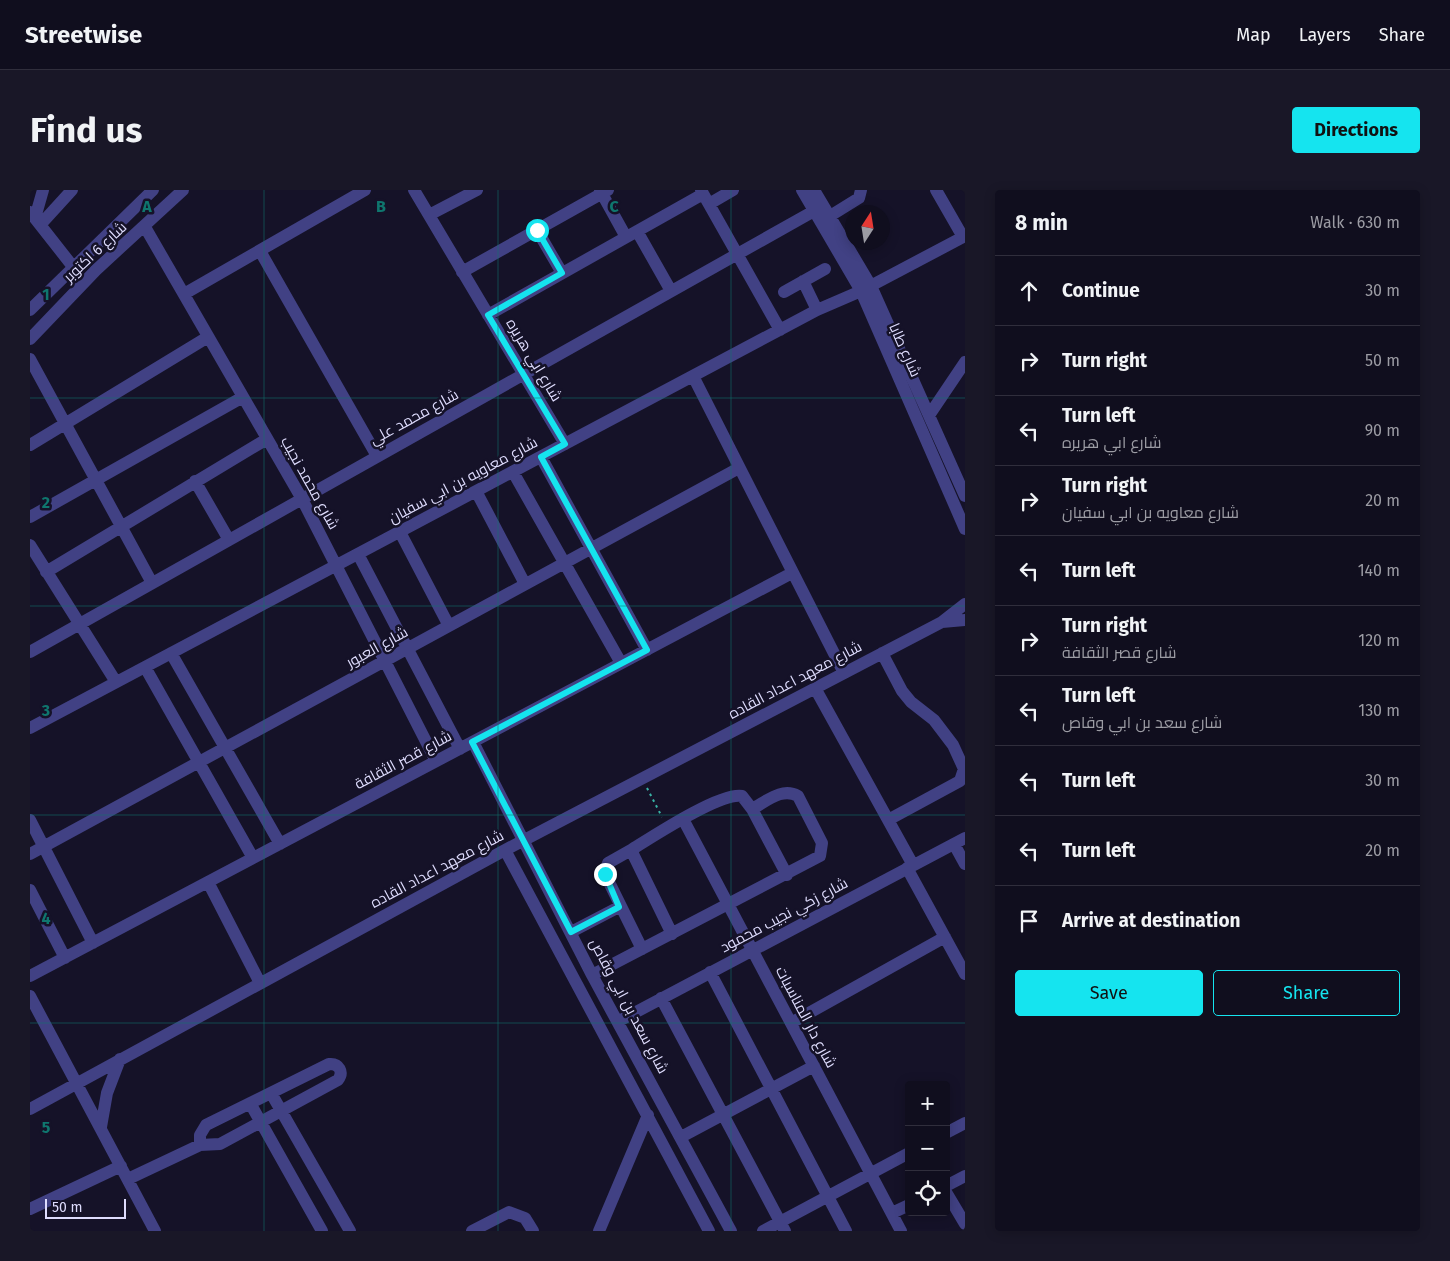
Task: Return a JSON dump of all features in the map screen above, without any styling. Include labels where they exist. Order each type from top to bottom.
[{"type":"street","points":[[35,218],[43,190]]},
{"type":"street","points":[[35,218],[72,190]]},
{"type":"street","name":"شارع 6 اكتوبر","points":[[30,310],[153,190]]},
{"type":"street","name":"شارع 6 اكتوبر","points":[[30,339],[96,270],[145,227],[183,190]]},
{"type":"street","points":[[184,294],[365,190]]},
{"type":"street","name":"شارع ابي هريره","points":[[414,190],[565,444]]},
{"type":"street","points":[[429,215],[477,190]]},
{"type":"street","points":[[488,315],[631,234],[705,196],[733,190]]},
{"type":"street","name":"شارع طابا","points":[[802,190],[866,288],[965,529]]},
{"type":"street","name":"شارع طابا","points":[[814,190],[830,216],[930,414],[965,496]]},
{"type":"street","points":[[830,216],[859,198],[861,190]]},
{"type":"street","points":[[936,190],[964,236]]},
{"type":"street","points":[[462,272],[603,191],[671,291]]},
{"type":"street","points":[[705,196],[780,330]]},
{"type":"street","name":"شارع محمد علي","points":[[32,646],[80,624],[814,211]]},
{"type":"street","points":[[35,218],[74,268]]},
{"type":"street","name":"شارع محمد نجيب","points":[[145,227],[302,499],[383,662],[436,761]]},
{"type":"street","points":[[537,230],[562,273]]},
{"type":"street","name":"شارع معاويه بن ابي سفيان","points":[[30,728],[780,330],[866,288],[964,236]]},
{"type":"street","points":[[260,252],[377,456]]},
{"type":"street","points":[[784,292],[825,269]]},
{"type":"street","points":[[803,281],[818,310]]},
{"type":"street","points":[[30,445],[208,337]]},
{"type":"street","points":[[30,360],[152,583]]},
{"type":"street","points":[[930,414],[965,362]]},
{"type":"street","points":[[693,376],[844,672]]},
{"type":"street","points":[[30,517],[243,397]]},
{"type":"street","points":[[46,572],[267,439]]},
{"type":"street","points":[[541,457],[647,650]]},
{"type":"street","name":"شارع العبور","points":[[30,854],[739,468]]},
{"type":"street","points":[[513,472],[621,663]]},
{"type":"street","points":[[195,482],[229,540]]},
{"type":"street","points":[[476,491],[525,584]]},
{"type":"street","points":[[400,532],[449,626]]},
{"type":"street","points":[[30,545],[116,682]]},
{"type":"street","points":[[358,554],[460,749]]},
{"type":"street","name":"شارع قصر الثقافة","points":[[30,976],[792,573]]},
{"type":"street","name":"شارع معهد اعداد القاده","points":[[30,1109],[506,850],[942,622],[965,604]]},
{"type":"street","name":"شارع معهد اعداد القاده","points":[[942,622],[965,620]]},
{"type":"street","points":[[171,653],[280,844]]},
{"type":"street","points":[[882,653],[902,691],[911,702],[934,720],[953,745],[964,769],[960,781],[888,820]]},
{"type":"street","points":[[144,667],[253,858]]},
{"type":"street","points":[[815,688],[888,820],[944,936],[965,974]]},
{"type":"street","name":"شارع سعد بن ابي وقاص","points":[[472,742],[592,975],[731,1231]]},
{"type":"street","points":[[592,975],[817,860],[822,852],[822,843],[798,796],[792,793],[780,793],[752,809]]},
{"type":"street","points":[[642,949],[606,879],[605,868],[608,863],[683,819],[735,794],[746,799],[787,875]]},
{"type":"street","name":"شارع دار المناسبات","points":[[683,819],[902,1231]]},
{"type":"street","points":[[30,820],[93,943]]},
{"type":"street","points":[[959,841],[965,864]]},
{"type":"street","name":"شارع زكي نجيب محمود","points":[[618,1021],[959,841]]},
{"type":"street","points":[[506,850],[709,1231]]},
{"type":"street","points":[[631,850],[672,934]]},
{"type":"street","points":[[208,882],[260,983]]},
{"type":"street","points":[[30,890],[65,958]]},
{"type":"street","points":[[571,932],[619,907]]},
{"type":"street","points":[[791,1023],[944,936]]},
{"type":"street","points":[[710,972],[846,1231]]},
{"type":"street","points":[[30,996],[155,1231]]},
{"type":"street","points":[[661,998],[782,1226]]},
{"type":"street","points":[[101,1127],[107,1093],[120,1059]]},
{"type":"street","points":[[128,1179],[200,1145],[220,1144],[338,1080],[341,1075],[340,1068],[335,1064],[329,1064],[206,1125],[200,1135],[200,1145]]},
{"type":"street","points":[[681,1137],[814,1066]]},
{"type":"street","points":[[271,1093],[350,1231]]},
{"type":"street","points":[[250,1103],[322,1231]]},
{"type":"street","points":[[599,1231],[648,1115]]},
{"type":"street","points":[[950,1131],[965,1123]]},
{"type":"street","points":[[763,1231],[782,1226],[828,1196],[905,1155]]},
{"type":"street","points":[[30,1209],[121,1166]]},
{"type":"street","points":[[950,1184],[965,1176]]},
{"type":"street","points":[[950,1199],[965,1224]]},
{"type":"street","points":[[892,1214],[905,1207]]},
{"type":"street","points":[[472,1231],[509,1212],[525,1218],[533,1231]]},
{"type":"path","points":[[642,778],[668,828]]},
{"type":"route","points":[[537,230],[562,273],[488,315],[565,444],[541,457],[647,650],[472,742],[571,932],[619,907],[605,874]]}]
